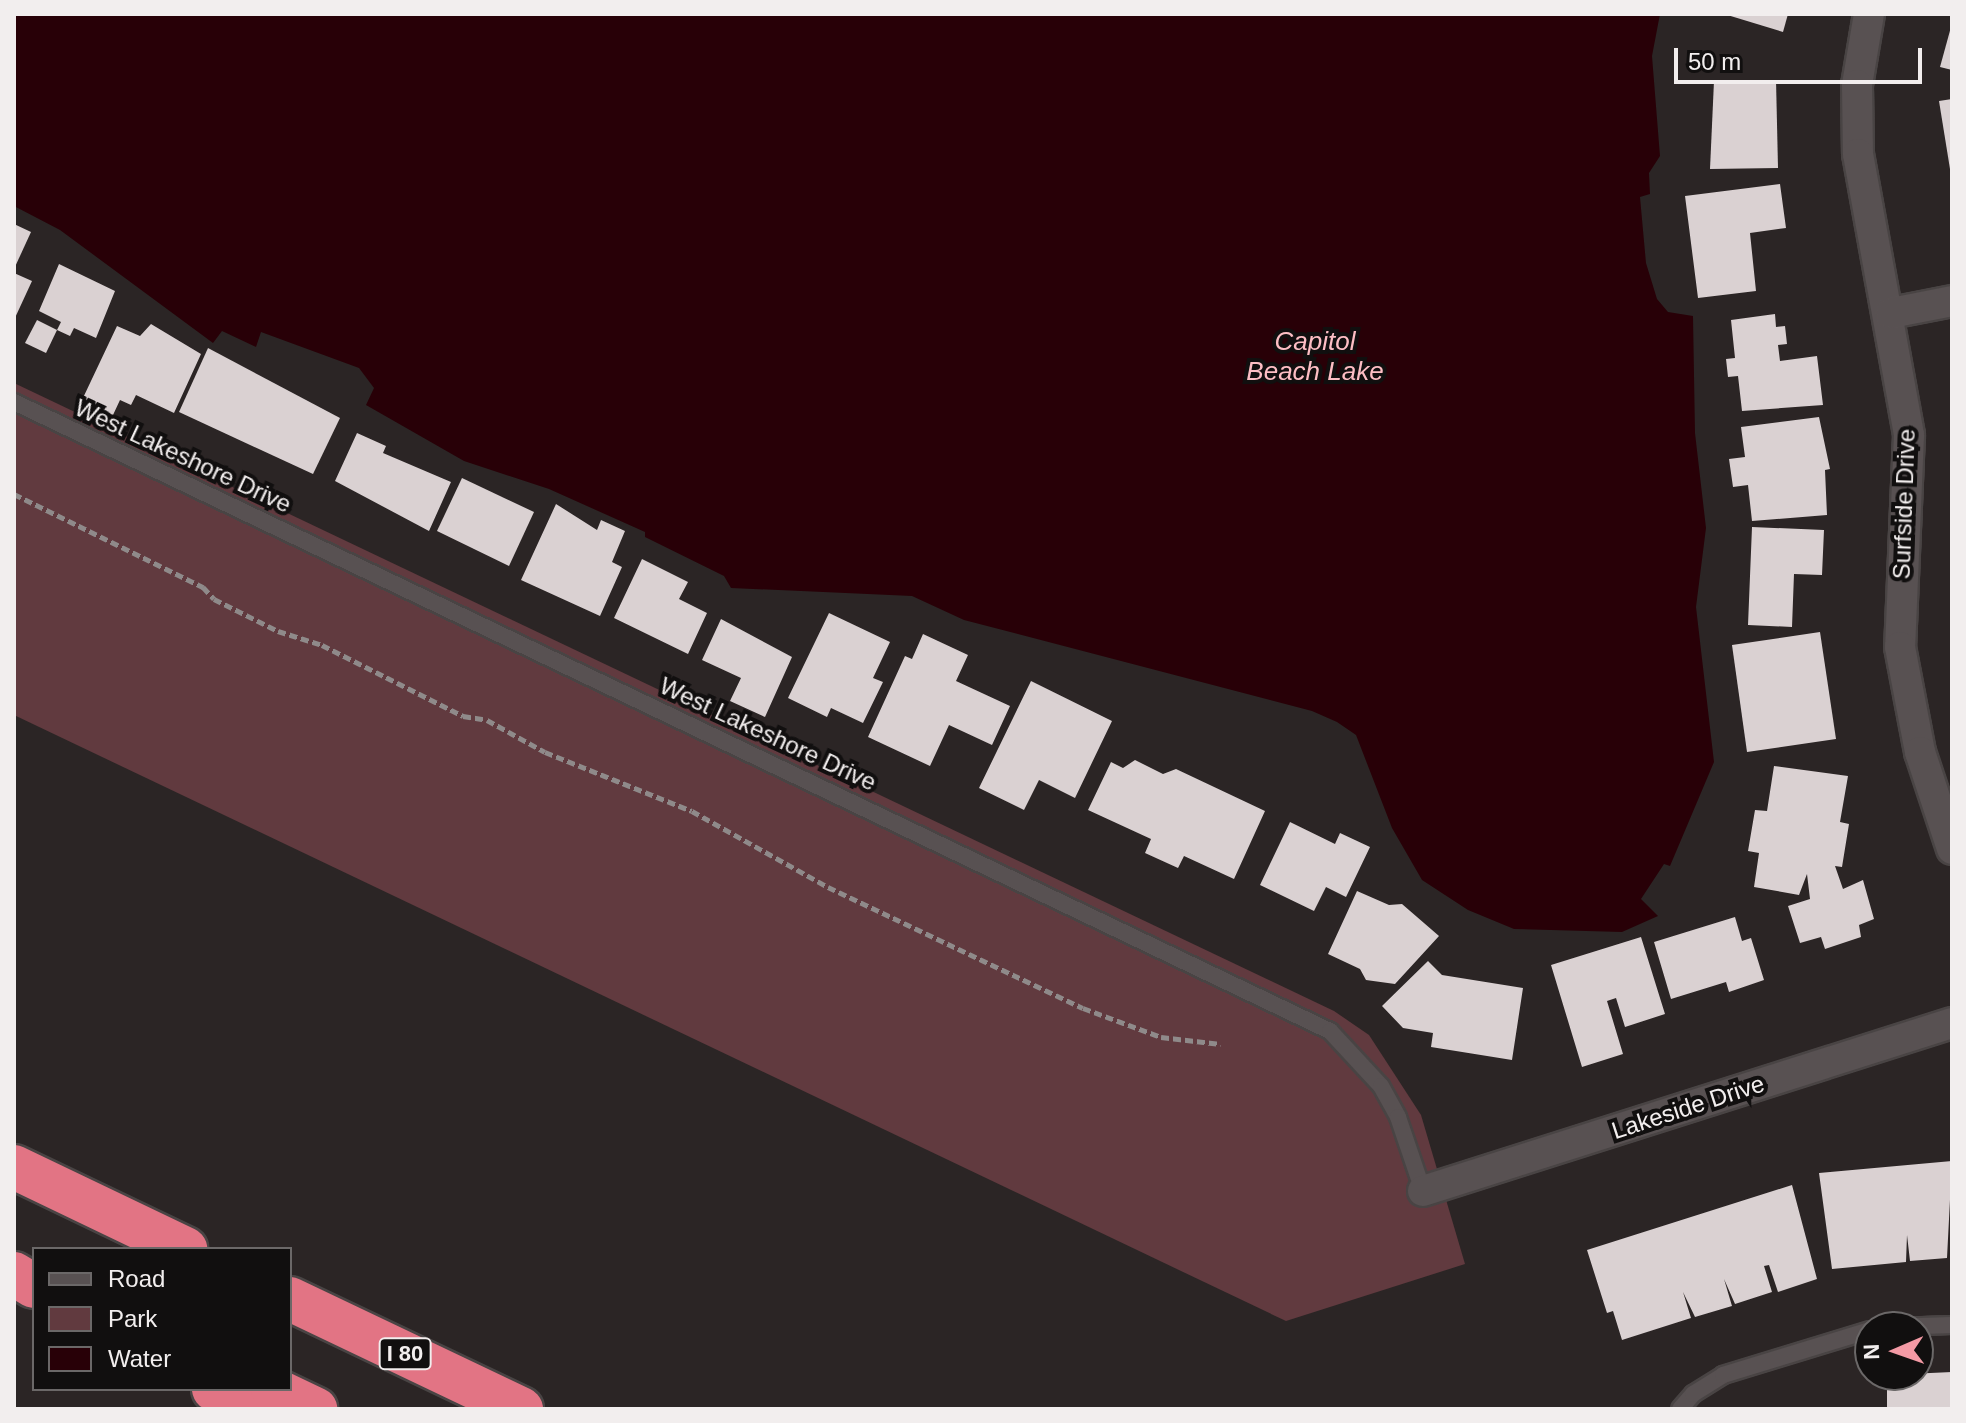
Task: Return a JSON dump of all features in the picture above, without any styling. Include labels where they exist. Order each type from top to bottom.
[{"type":"highway","points":[[14,1167],[181,1247]]},
{"type":"highway","points":[[14,1266],[32,1275]]},
{"type":"highway","points":[[14,1274],[32,1285]]},
{"type":"highway","name":"I 80","points":[[292,1300],[521,1409]]},
{"type":"highway","points":[[218,1391],[249,1409]]},
{"type":"highway","points":[[277,1391],[315,1409]]},
{"type":"street","name":"Surfside Drive","points":[[1869,14],[1857,85],[1858,154],[1891,313],[1909,435],[1900,597],[1906,695],[1952,849]]},
{"type":"street","points":[[1891,313],[1952,301]]},
{"type":"street","name":"Lakeside Drive","points":[[1423,1191],[1952,1023]]},
{"type":"lane","name":"West Lakeshore Drive","points":[[14,402],[1330,1031],[1356,1053],[1381,1086],[1398,1117],[1423,1191]]},
{"type":"lane","points":[[1680,1409],[1693,1394],[1723,1375],[1854,1335]]},
{"type":"path","points":[[14,494],[203,587],[214,599],[278,631],[322,645],[463,716],[487,720],[514,738],[692,811],[828,887],[1083,1008],[1161,1037],[1221,1044]]},
{"type":"green space","points":[[14,383],[1334,1011],[1369,1035],[1421,1115],[1465,1264],[1286,1321],[14,715]]},
{"type":"water","name":"Capitol Beach Lake","points":[[14,14],[1660,14],[1652,56],[1660,156],[1649,173],[1650,194],[1640,197],[1646,263],[1657,299],[1668,312],[1693,316],[1695,433],[1706,528],[1696,607],[1714,762],[1670,866],[1664,864],[1641,899],[1658,916],[1622,932],[1514,929],[1468,910],[1422,880],[1392,828],[1356,735],[1337,722],[1312,711],[964,620],[912,596],[731,588],[724,576],[645,537],[645,532],[549,489],[464,461],[366,405],[374,388],[359,368],[261,332],[256,347],[222,331],[213,343],[60,230],[14,206]]},
{"type":"building","points":[[1724,14],[1788,14],[1783,32]]},
{"type":"building","points":[[1952,28],[1952,70],[1940,67]]},
{"type":"building","points":[[1776,80],[1778,168],[1710,169],[1714,81]]},
{"type":"building","points":[[1952,99],[1952,169],[1950,169],[1939,101]]},
{"type":"building","points":[[1780,184],[1786,228],[1750,233],[1756,291],[1698,298],[1685,196]]},
{"type":"building","points":[[14,224],[31,232],[14,269]]},
{"type":"building","points":[[59,264],[115,291],[96,338],[74,328],[70,336],[57,330],[61,322],[39,311]]},
{"type":"building","points":[[14,273],[32,281],[14,320]]},
{"type":"building","points":[[1775,314],[1776,327],[1785,326],[1787,344],[1778,345],[1780,361],[1817,356],[1823,405],[1742,411],[1738,376],[1728,377],[1726,359],[1735,358],[1731,320]]},
{"type":"building","points":[[37,320],[57,330],[46,353],[25,343]]},
{"type":"building","points":[[151,324],[201,354],[174,413],[136,395],[131,405],[120,400],[113,415],[82,400],[117,326],[140,336]]},
{"type":"building","points":[[208,348],[340,418],[313,474],[179,412]]},
{"type":"building","points":[[1819,417],[1830,469],[1825,470],[1827,515],[1752,521],[1748,485],[1733,487],[1729,459],[1745,457],[1741,427]]},
{"type":"building","points":[[357,433],[386,446],[383,453],[451,482],[429,531],[335,481]]},
{"type":"building","points":[[462,478],[534,512],[509,566],[437,531]]},
{"type":"building","points":[[556,504],[597,530],[601,520],[625,531],[612,562],[622,567],[600,616],[521,580]]},
{"type":"building","points":[[1752,527],[1824,530],[1822,575],[1794,574],[1792,627],[1748,625]]},
{"type":"building","points":[[642,559],[688,582],[679,599],[707,613],[688,654],[614,618]]},
{"type":"building","points":[[829,613],[890,642],[873,678],[883,682],[863,723],[831,708],[827,717],[788,698]]},
{"type":"building","points":[[721,619],[792,657],[765,717],[730,701],[741,678],[702,660]]},
{"type":"building","points":[[1820,632],[1836,739],[1747,752],[1732,645]]},
{"type":"building","points":[[923,634],[968,655],[956,681],[1010,706],[992,745],[949,725],[930,766],[868,737],[905,656],[912,659]]},
{"type":"building","points":[[1031,681],[1112,721],[1075,798],[1039,780],[1024,810],[979,788]]},
{"type":"building","points":[[1135,760],[1163,774],[1176,769],[1265,811],[1234,879],[1184,856],[1178,868],[1145,853],[1151,839],[1088,810],[1111,762],[1123,768]]},
{"type":"building","points":[[1774,766],[1848,776],[1840,822],[1849,824],[1842,867],[1835,866],[1843,889],[1863,880],[1874,919],[1859,925],[1861,937],[1825,949],[1821,937],[1800,943],[1788,906],[1810,899],[1807,874],[1799,895],[1754,887],[1759,853],[1748,851],[1755,810],[1767,811]]},
{"type":"building","points":[[1290,822],[1335,844],[1340,833],[1370,847],[1346,897],[1326,887],[1314,911],[1260,885]]},
{"type":"building","points":[[1357,891],[1389,905],[1402,904],[1439,936],[1395,984],[1366,980],[1360,969],[1328,954]]},
{"type":"building","points":[[1735,917],[1742,941],[1751,938],[1764,980],[1729,992],[1726,982],[1671,999],[1654,942]]},
{"type":"building","points":[[1641,937],[1665,1014],[1625,1027],[1616,998],[1607,1001],[1623,1054],[1582,1067],[1551,965]]},
{"type":"building","points":[[1428,961],[1442,975],[1523,988],[1512,1060],[1431,1047],[1433,1033],[1403,1028],[1382,1006]]},
{"type":"building","points":[[1952,1161],[1947,1258],[1910,1261],[1907,1235],[1906,1262],[1832,1269],[1819,1173]]},
{"type":"building","points":[[1792,1185],[1817,1279],[1778,1292],[1769,1265],[1764,1266],[1772,1292],[1735,1304],[1724,1279],[1732,1306],[1695,1317],[1683,1292],[1691,1318],[1622,1340],[1613,1311],[1607,1313],[1587,1250]]},
{"type":"building","points":[[1952,1372],[1952,1409],[1887,1409],[1887,1391],[1934,1391],[1934,1373]]}]
